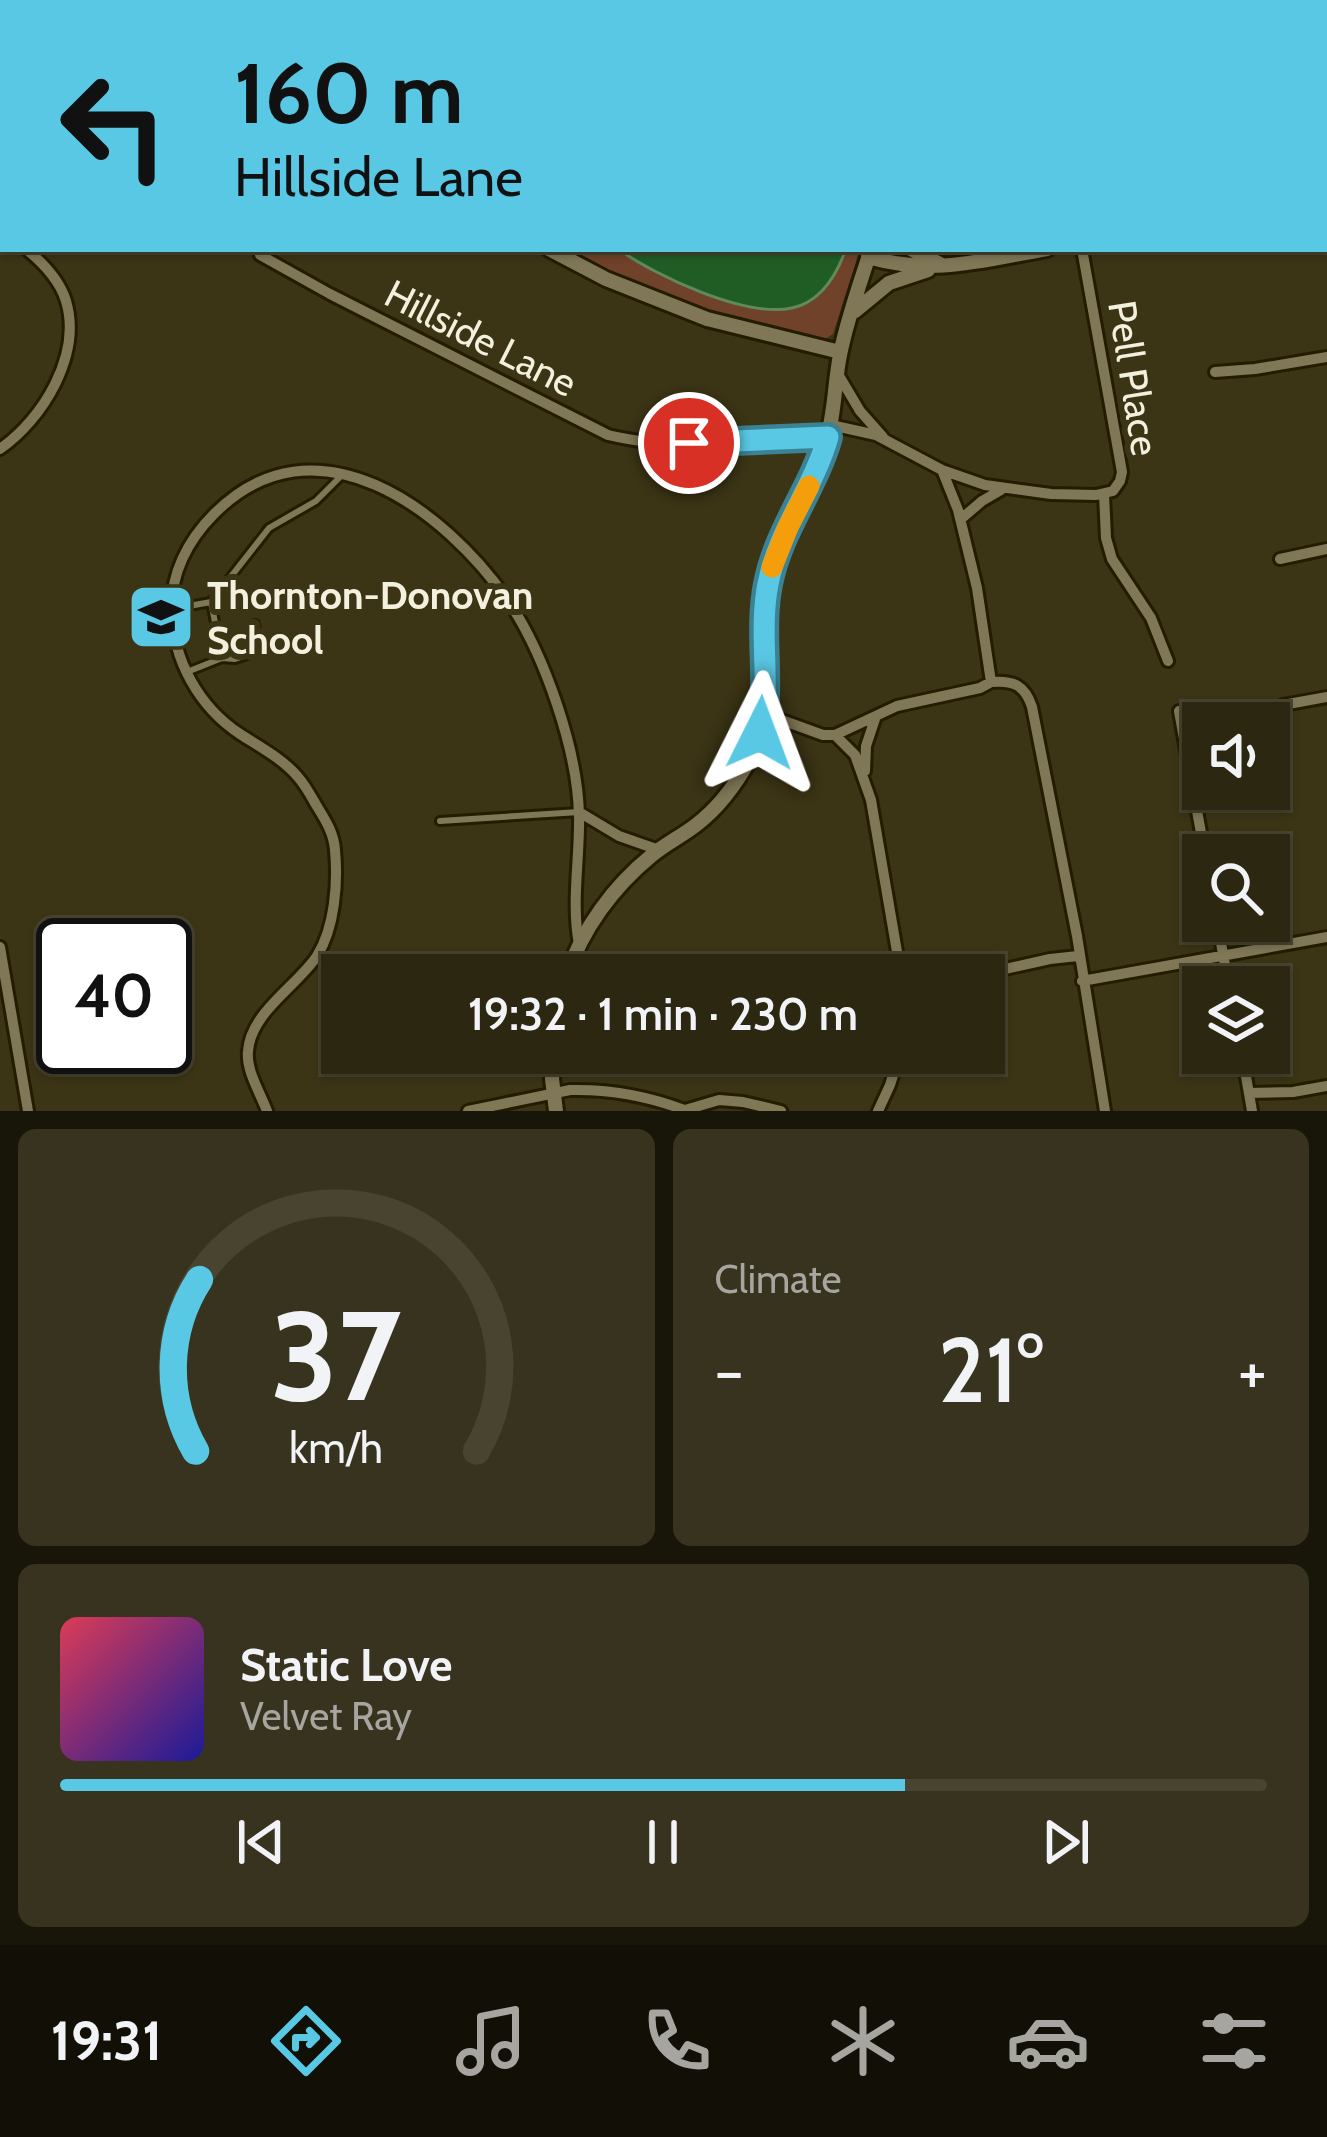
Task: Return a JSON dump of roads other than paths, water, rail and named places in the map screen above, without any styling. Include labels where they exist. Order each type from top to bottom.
[{"type":"street","points":[[0,449],[19,435],[49,394],[70,332],[61,290],[30,252]]},
{"type":"street","points":[[555,252],[606,279],[707,319],[840,352]]},
{"type":"street","points":[[916,252],[942,267]]},
{"type":"street","points":[[850,316],[890,283],[942,267],[1030,252]]},
{"type":"street","name":"Pell Place","points":[[829,431],[867,432],[942,470],[1003,489],[1104,494],[1117,488],[1121,472],[1083,252]]},
{"type":"street","points":[[576,954],[620,886],[725,797],[753,753],[765,713],[763,621],[770,573],[829,431],[840,352],[870,253],[914,267],[942,267]]},
{"type":"street","name":"Hillside Lane","points":[[260,255],[608,435],[640,442],[689,443],[829,431]]},
{"type":"street","points":[[1215,372],[1327,357]]},
{"type":"street","name":"Pell Place","points":[[837,372],[860,411],[886,439]]},
{"type":"street","points":[[942,470],[961,519],[982,610],[991,682]]},
{"type":"street","points":[[267,1111],[248,1051],[259,1023],[319,954],[334,904],[335,846],[328,824],[297,775],[219,716],[186,672],[174,637],[172,589],[184,553],[200,529],[223,505],[270,478],[304,471],[372,481],[421,510],[509,602],[542,662],[564,730],[579,812],[579,946]]},
{"type":"street","points":[[961,519],[1003,489]]},
{"type":"street","points":[[1104,494],[1112,559],[1151,618],[1168,661]]},
{"type":"street","points":[[1280,559],[1327,549]]},
{"type":"street","points":[[765,713],[835,735],[897,706],[991,682],[1008,680],[1025,691],[1032,706],[1077,936],[1105,1111]]},
{"type":"street","points":[[1290,705],[1327,697]]},
{"type":"street","points":[[1179,711],[1201,834]]},
{"type":"street","points":[[865,780],[866,746],[878,716]]},
{"type":"street","points":[[835,735],[855,755],[865,780],[898,954]]},
{"type":"street","points":[[579,812],[619,836],[658,850]]},
{"type":"street","points":[[1082,981],[1327,937]]},
{"type":"street","points":[[1221,942],[1225,966]]},
{"type":"street","points":[[0,947],[28,1111]]},
{"type":"street","points":[[1005,969],[1078,956]]},
{"type":"street","points":[[553,1074],[556,1111]]},
{"type":"street","points":[[878,1111],[893,1074]]},
{"type":"street","points":[[1245,1074],[1252,1111]]},
{"type":"street","points":[[1249,1093],[1327,1086]]},
{"type":"street","points":[[468,1111],[570,1090],[616,1091],[686,1110],[719,1100],[781,1111]]},
{"type":"lane","points":[[172,609],[211,602],[269,528],[316,501],[343,474]]},
{"type":"lane","points":[[211,602],[222,658]]},
{"type":"lane","points":[[186,672],[222,658],[250,654],[256,640],[255,624]]},
{"type":"lane","points":[[440,821],[579,812]]},
{"type":"place","name":"Thornton-Donovan School","points":[[161,617]]}]
